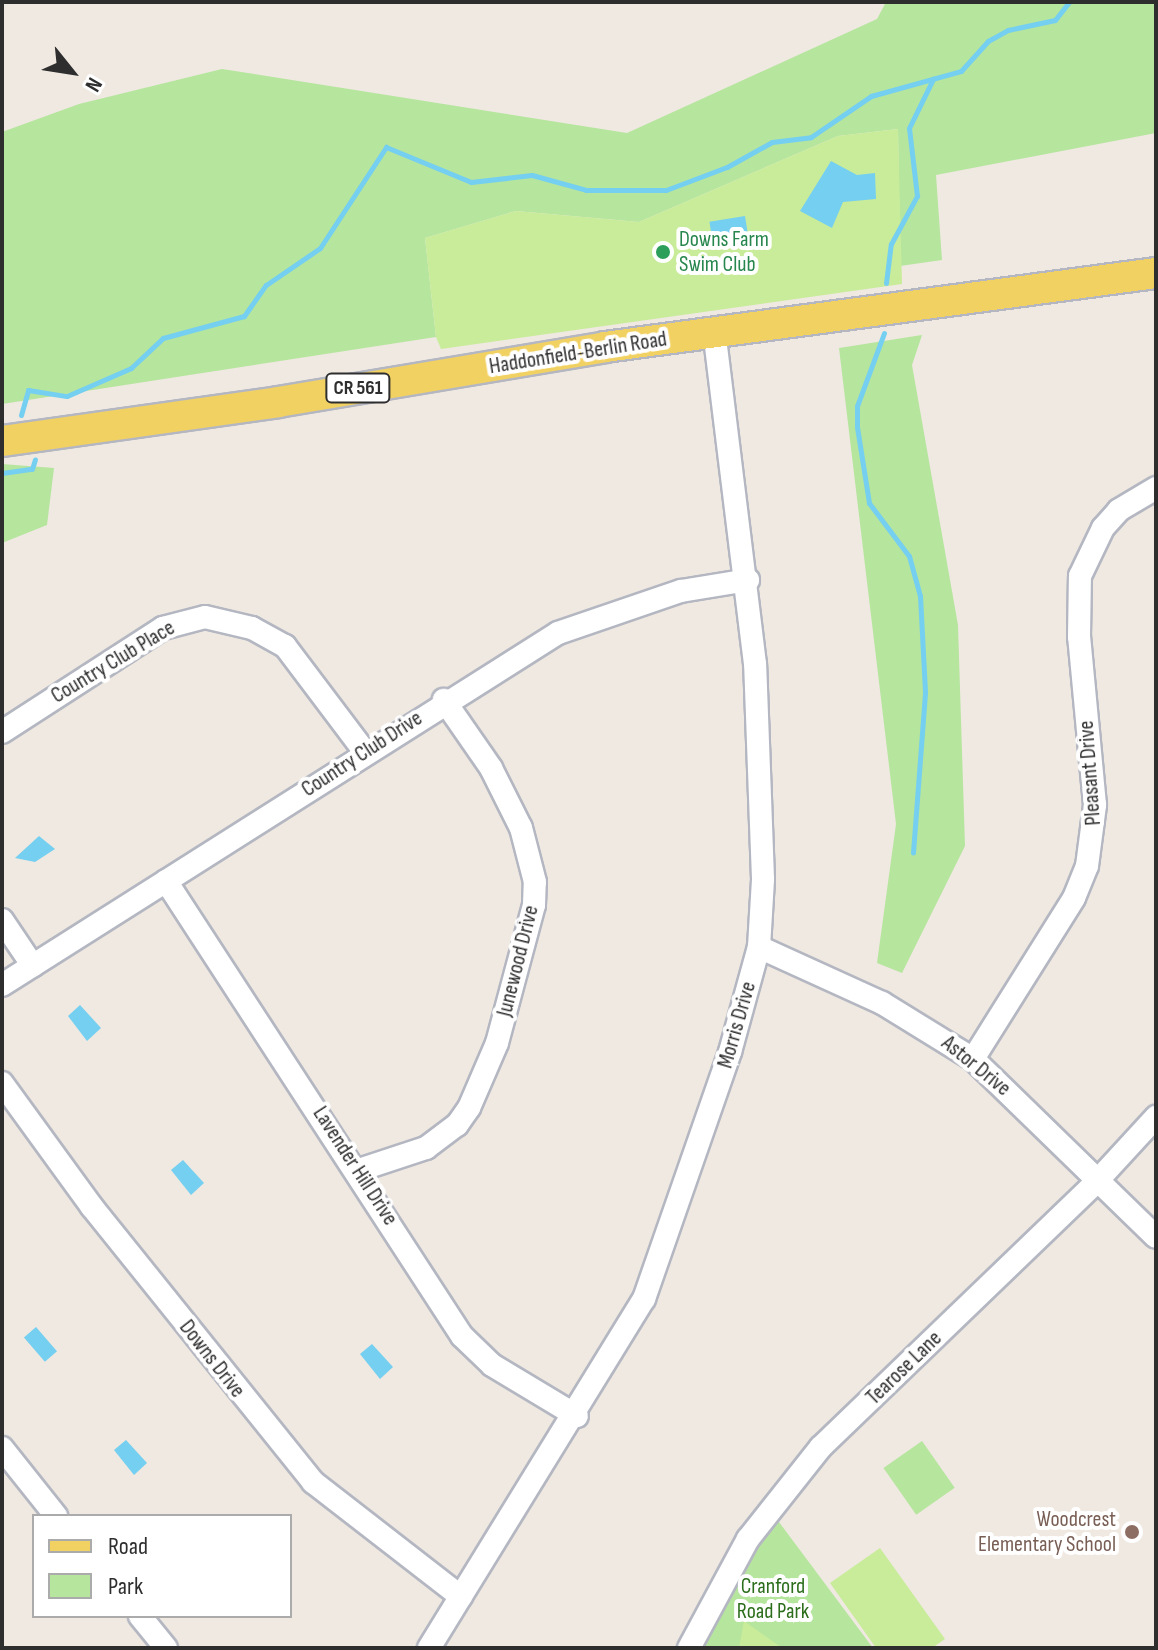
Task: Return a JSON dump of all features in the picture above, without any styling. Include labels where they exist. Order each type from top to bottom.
[{"type":"main road","name":"Haddonfield-Berlin Road","points":[[2,441],[714,332],[1156,273]]},
{"type":"street","name":"Morris Drive","points":[[429,1648],[577,1416],[644,1299],[730,1052],[759,947],[760,750],[748,580],[714,332]]},
{"type":"street","name":"Pleasant Drive","points":[[973,1059],[1074,898],[1087,866],[1095,805],[1079,637],[1080,576],[1111,519],[1156,488]]},
{"type":"street","name":"Country Club Drive","points":[[2,985],[444,700],[558,633],[600,616],[681,591],[748,580]]},
{"type":"street","name":"Country Club Place","points":[[2,732],[163,628],[205,617],[252,628],[285,646],[365,752]]},
{"type":"street","name":"Junewood Drive","points":[[359,1170],[426,1148],[457,1125],[469,1108],[497,1043],[534,905],[535,882],[521,828],[491,768],[444,700]]},
{"type":"street","name":"Lavender Hill Drive","points":[[166,881],[359,1170],[462,1336],[492,1365],[577,1416]]},
{"type":"street","points":[[2,920],[33,966]]},
{"type":"street","name":"Astor Drive","points":[[759,947],[882,1003],[973,1059],[1156,1237]]},
{"type":"street","name":"Downs Drive","points":[[2,1083],[92,1207],[313,1482],[461,1597]]},
{"type":"street","name":"Tearose Lane","points":[[689,1648],[748,1539],[821,1447],[1098,1180],[1156,1117]]},
{"type":"street","points":[[2,1448],[54,1514]]},
{"type":"street","points":[[142,1618],[166,1648]]},
{"type":"green space","points":[[886,2],[1156,2],[1156,133],[936,175],[942,260],[900,266],[898,129],[838,136],[639,222],[516,211],[425,238],[436,337],[2,404],[2,132],[79,104],[222,69],[627,133],[877,19]]},
{"type":"green space","name":"Downs Farm Swim Club","points":[[898,129],[902,284],[441,349],[436,337],[425,238],[516,211],[639,222],[838,136]]},
{"type":"green space","points":[[922,335],[912,365],[958,625],[965,846],[902,973],[877,963],[896,824],[839,348]]},
{"type":"green space","points":[[2,464],[54,468],[47,525],[2,543]]},
{"type":"green space","points":[[922,1441],[955,1488],[916,1515],[883,1468]]},
{"type":"green space","name":"Cranford Road Park","points":[[770,1510],[873,1648],[689,1648]]},
{"type":"green space","points":[[880,1548],[945,1639],[932,1648],[876,1648],[830,1583]]},
{"type":"green space","points":[[744,1621],[782,1648],[739,1648]]},
{"type":"water","points":[[831,161],[857,175],[875,173],[876,199],[843,202],[832,228],[800,211]]},
{"type":"water","points":[[745,216],[748,234],[712,239],[709,222]]},
{"type":"water","points":[[39,836],[55,849],[35,862],[15,858]]},
{"type":"water","points":[[80,1005],[101,1028],[87,1041],[68,1016]]},
{"type":"water","points":[[183,1160],[204,1183],[191,1195],[171,1170]]},
{"type":"water","points":[[36,1327],[57,1351],[45,1362],[24,1337]]},
{"type":"water","points":[[372,1344],[393,1367],[380,1379],[360,1354]]},
{"type":"water","points":[[126,1440],[147,1463],[134,1475],[114,1450]]},
{"type":"waterway","points":[[21,415],[28,390],[67,396],[131,368],[163,338],[244,316],[266,285],[320,248],[386,147],[471,182],[532,175],[586,190],[666,190],[727,167],[772,142],[811,137],[871,96],[961,71],[988,41],[1008,30],[1055,20],[1069,2]]},
{"type":"waterway","points":[[886,283],[891,244],[917,196],[909,128],[933,79]]},
{"type":"waterway","points":[[884,333],[857,406],[857,427],[869,503],[909,556],[920,596],[925,693],[913,853]]},
{"type":"waterway","points":[[2,473],[32,469],[35,459]]},
{"type":"place","name":"Downs Farm Swim Club","points":[[663,252]]},
{"type":"place","name":"Woodcrest Elementary School","points":[[1132,1532]]}]
